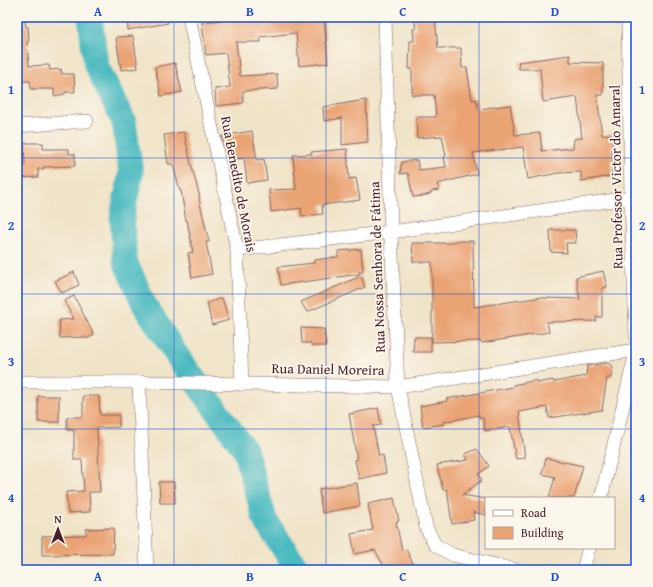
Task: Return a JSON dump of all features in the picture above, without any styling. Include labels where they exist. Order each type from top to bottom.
[{"type":"street","name":"Rua Benedito de Morais","points":[[188,17],[237,250],[242,384]]},
{"type":"street","name":"Rua Nossa Senhora de Fátima","points":[[385,17],[391,232],[398,387],[426,528],[435,545],[453,555],[516,570]]},
{"type":"street","name":"Rua Professor Victor do Amaral","points":[[628,17],[634,197],[636,336]]},
{"type":"street","points":[[17,126],[87,121]]},
{"type":"street","points":[[237,250],[391,232],[634,197]]},
{"type":"street","points":[[601,497],[636,351]]},
{"type":"street","name":"Rua Daniel Moreira","points":[[17,382],[139,382],[398,387],[636,351]]},
{"type":"street","points":[[139,382],[147,570]]},
{"type":"street","points":[[583,570],[589,549]]},
{"type":"building","points":[[127,17],[168,17],[168,23],[128,30]]},
{"type":"building","points":[[293,17],[293,20],[324,18],[328,63],[299,66],[296,33],[260,37],[261,42],[236,42],[240,76],[277,74],[278,89],[243,91],[243,103],[216,106],[215,89],[230,87],[226,53],[206,55],[202,22],[234,18]]},
{"type":"building","points":[[414,17],[435,17],[438,48],[461,48],[462,68],[467,68],[472,100],[476,99],[478,109],[510,105],[515,135],[540,133],[542,151],[573,148],[574,139],[582,138],[577,97],[543,102],[540,69],[519,69],[518,62],[570,55],[570,62],[603,63],[603,95],[597,95],[602,135],[612,134],[612,176],[581,181],[581,172],[558,173],[528,179],[523,147],[473,153],[477,174],[437,184],[439,190],[432,191],[430,194],[423,196],[413,197],[408,173],[400,174],[402,162],[417,160],[419,170],[446,167],[444,157],[446,156],[442,136],[417,138],[416,117],[436,117],[434,95],[412,95],[412,69],[409,69],[410,41],[414,41],[413,29],[416,29]]},
{"type":"building","points":[[17,21],[25,21],[26,27],[28,27],[29,41],[27,42],[29,66],[49,65],[50,70],[61,69],[62,74],[74,74],[75,92],[65,92],[65,94],[54,96],[54,89],[31,89],[30,81],[18,81]]},
{"type":"building","points":[[133,36],[138,68],[121,70],[116,37]]},
{"type":"building","points":[[175,63],[182,92],[161,96],[155,67]]},
{"type":"building","points":[[366,100],[368,142],[342,145],[342,118],[324,121],[323,107]]},
{"type":"building","points":[[252,131],[257,160],[264,159],[267,180],[247,183],[244,158],[227,161],[222,136]]},
{"type":"building","points":[[184,132],[209,242],[206,242],[212,274],[192,278],[188,253],[193,252],[187,220],[186,221],[181,191],[173,164],[168,164],[164,135]]},
{"type":"building","points":[[24,143],[43,143],[43,149],[69,149],[69,154],[75,154],[75,166],[43,167],[44,169],[38,169],[38,177],[17,178],[17,166],[25,166]]},
{"type":"building","points":[[347,149],[349,179],[356,178],[360,200],[322,205],[323,214],[302,216],[301,208],[271,212],[269,190],[296,189],[293,155]]},
{"type":"building","points":[[550,230],[575,230],[576,243],[566,243],[567,253],[551,252]]},
{"type":"building","points":[[453,241],[473,241],[474,307],[543,297],[580,299],[576,277],[603,271],[607,287],[602,288],[602,317],[596,317],[596,321],[547,322],[549,332],[482,343],[481,341],[432,342],[432,262],[413,262],[412,243],[453,243]]},
{"type":"building","points":[[361,249],[363,272],[359,272],[360,274],[281,285],[278,267],[314,263],[314,260],[338,257],[338,251]]},
{"type":"building","points":[[74,272],[79,285],[62,293],[55,281]]},
{"type":"building","points":[[361,276],[365,287],[307,312],[301,302]]},
{"type":"building","points":[[74,296],[94,335],[86,339],[85,337],[60,338],[59,320],[74,319],[64,301]]},
{"type":"building","points":[[222,298],[229,320],[212,325],[207,303]]},
{"type":"building","points":[[301,328],[324,329],[326,346],[311,346],[311,343],[302,343]]},
{"type":"building","points":[[414,337],[431,337],[431,352],[413,352]]},
{"type":"building","points":[[607,363],[613,366],[611,378],[607,378],[602,410],[549,418],[547,407],[519,412],[525,458],[516,459],[510,427],[485,431],[483,418],[480,418],[479,415],[443,422],[444,424],[423,427],[420,406],[447,401],[446,399],[513,387],[513,385],[537,380],[537,383],[553,380],[554,382],[586,376],[587,366]]},
{"type":"building","points":[[38,396],[59,396],[59,422],[38,422]]},
{"type":"building","points":[[83,396],[99,396],[100,415],[119,415],[119,427],[97,428],[100,492],[89,492],[90,512],[68,513],[66,492],[84,491],[82,460],[74,460],[74,430],[67,430],[67,417],[83,417]]},
{"type":"building","points":[[378,408],[381,425],[373,426],[379,456],[383,455],[386,473],[359,479],[349,414]]},
{"type":"building","points":[[477,449],[489,466],[478,474],[482,480],[462,495],[485,499],[485,515],[473,512],[474,520],[452,524],[447,489],[443,490],[437,465],[468,460],[465,454]]},
{"type":"building","points":[[546,458],[583,466],[574,497],[549,497],[555,477],[542,474]]},
{"type":"building","points":[[159,482],[174,482],[175,503],[160,503]]},
{"type":"building","points":[[357,483],[360,506],[322,513],[319,489]]},
{"type":"building","points":[[394,498],[399,521],[396,522],[402,550],[406,549],[413,564],[397,570],[386,570],[375,550],[355,554],[351,534],[373,530],[368,504]]},
{"type":"building","points":[[114,528],[113,554],[42,555],[42,536],[86,535],[86,529]]},
{"type":"waterway","points":[[90,17],[96,65],[124,122],[131,173],[122,217],[125,261],[144,304],[178,357],[245,450],[265,520],[298,570]]}]
